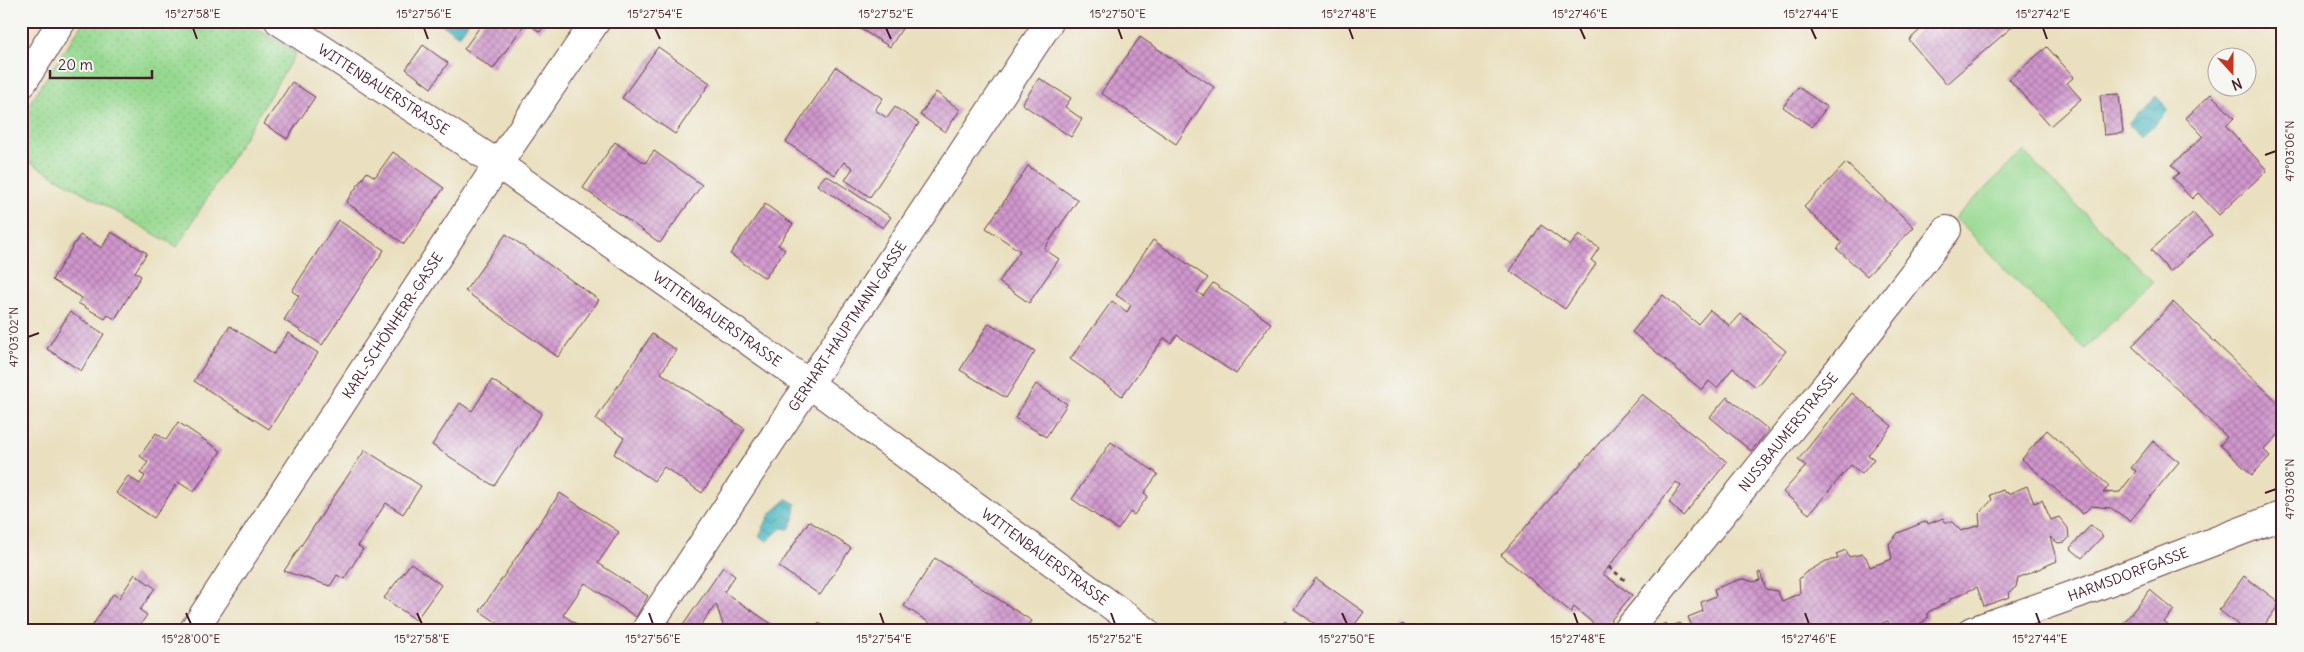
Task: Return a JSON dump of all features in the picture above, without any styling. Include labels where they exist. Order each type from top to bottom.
[{"type":"street","points":[[21,85],[62,21]]},
{"type":"street","name":"WITTENBAUERSTRASSE","points":[[279,21],[498,164],[808,383],[1146,631]]},
{"type":"street","name":"KARL-SCHÖNHERR-GASSE","points":[[192,631],[498,164],[596,21]]},
{"type":"street","name":"GERHART-HAUPTMANN-GASSE","points":[[645,631],[1050,21]]},
{"type":"street","name":"NUSSBAUMERSTRASSE","points":[[1627,631],[1849,357],[1947,230]]},
{"type":"street","name":"HARMSDORFGASSE","points":[[1972,631],[2082,592],[2283,515]]},
{"type":"green space","points":[[84,21],[246,21],[296,53],[177,247],[21,157],[21,116]]},
{"type":"green space","points":[[2023,151],[2153,282],[2085,349],[1955,218]]},
{"type":"water","points":[[437,21],[469,21],[459,36]]},
{"type":"water","points":[[2156,96],[2169,110],[2141,137],[2129,123]]},
{"type":"water","points":[[787,499],[796,504],[794,519],[789,529],[781,528],[767,541],[759,536],[770,514]]},
{"type":"building","points":[[484,21],[547,21],[540,32],[526,22],[493,69],[464,49]]},
{"type":"building","points":[[864,21],[907,21],[890,47],[859,28]]},
{"type":"building","points":[[1930,21],[2019,21],[1946,84],[1909,40]]},
{"type":"building","points":[[1140,37],[1214,87],[1176,144],[1101,93]]},
{"type":"building","points":[[423,45],[448,63],[431,88],[406,69]]},
{"type":"building","points":[[658,47],[710,83],[675,134],[622,98]]},
{"type":"building","points":[[2047,47],[2074,77],[2067,83],[2081,99],[2050,126],[2009,79]]},
{"type":"building","points":[[836,67],[883,98],[875,110],[887,118],[895,107],[919,123],[870,197],[845,180],[853,168],[844,162],[835,175],[786,142]]},
{"type":"building","points":[[1039,78],[1071,98],[1065,107],[1082,119],[1071,137],[1022,104]]},
{"type":"building","points":[[292,82],[315,97],[287,139],[264,124]]},
{"type":"building","points":[[1798,87],[1827,107],[1812,127],[1783,107]]},
{"type":"building","points":[[936,92],[960,110],[945,132],[920,115]]},
{"type":"building","points":[[2119,94],[2123,133],[2104,135],[2100,95]]},
{"type":"building","points":[[2207,98],[2215,98],[2234,118],[2226,126],[2267,170],[2219,215],[2198,193],[2192,199],[2173,178],[2179,173],[2172,165],[2203,136],[2186,118]]},
{"type":"building","points":[[615,142],[645,163],[654,151],[702,185],[660,243],[583,188]]},
{"type":"building","points":[[393,152],[444,188],[404,244],[346,202],[367,172],[375,177]]},
{"type":"building","points":[[1846,163],[1914,227],[1867,276],[1837,249],[1842,243],[1804,207]]},
{"type":"building","points":[[1028,166],[1078,200],[1044,249],[1059,259],[1029,303],[999,282],[1020,251],[986,228]]},
{"type":"building","points":[[826,175],[891,217],[883,228],[817,185]]},
{"type":"building","points":[[765,204],[793,224],[778,245],[785,250],[765,278],[730,254]]},
{"type":"building","points":[[2193,213],[2212,235],[2170,272],[2151,250]]},
{"type":"building","points":[[338,220],[384,250],[322,345],[284,320],[299,296],[292,291]]},
{"type":"building","points":[[1541,225],[1570,246],[1579,234],[1599,248],[1591,260],[1596,264],[1565,309],[1510,271]]},
{"type":"building","points":[[111,232],[147,253],[135,272],[141,276],[115,319],[108,315],[105,319],[78,303],[82,298],[52,280],[80,235],[102,248]]},
{"type":"building","points":[[506,234],[599,300],[558,357],[465,291]]},
{"type":"building","points":[[1153,240],[1208,278],[1197,292],[1203,296],[1213,283],[1271,323],[1236,374],[1177,335],[1171,343],[1164,338],[1122,396],[1070,359],[1112,301],[1127,312],[1131,305],[1116,295]]},
{"type":"building","points":[[1663,295],[1698,324],[1710,310],[1730,326],[1741,314],[1786,351],[1756,387],[1733,368],[1717,388],[1709,381],[1702,390],[1632,332]]},
{"type":"building","points":[[2173,302],[2283,407],[2283,430],[2264,450],[2270,456],[2252,475],[2220,445],[2227,437],[2132,346]]},
{"type":"building","points":[[70,312],[104,334],[81,371],[47,349]]},
{"type":"building","points":[[989,323],[1035,351],[1006,398],[960,370]]},
{"type":"building","points":[[230,326],[274,354],[288,333],[318,353],[269,429],[194,381]]},
{"type":"building","points":[[652,334],[676,350],[661,373],[745,429],[702,493],[664,467],[654,481],[614,454],[624,438],[596,419]]},
{"type":"building","points":[[492,380],[542,413],[494,486],[432,445],[460,403],[472,411]]},
{"type":"building","points":[[1036,384],[1067,404],[1046,437],[1015,418]]},
{"type":"building","points":[[1852,393],[1892,426],[1868,455],[1874,459],[1862,474],[1851,465],[1809,514],[1783,492],[1806,466],[1798,460]]},
{"type":"building","points":[[1642,394],[1727,462],[1683,516],[1669,502],[1681,486],[1676,482],[1603,574],[1632,595],[1602,631],[1574,607],[1571,612],[1501,555]]},
{"type":"building","points":[[1727,397],[1769,430],[1751,451],[1710,417]]},
{"type":"building","points":[[178,422],[221,451],[194,492],[178,482],[154,518],[116,493],[128,476],[140,484],[145,476],[140,473],[148,462],[140,456],[156,433],[166,440]]},
{"type":"building","points":[[2047,430],[2109,486],[2103,493],[2120,492],[2136,471],[2131,468],[2153,441],[2179,462],[2130,521],[2111,508],[2091,506],[2083,514],[2022,459]]},
{"type":"building","points":[[1111,442],[1158,474],[1144,493],[1148,496],[1134,515],[1130,512],[1118,530],[1072,499]]},
{"type":"building","points":[[365,450],[421,486],[403,514],[386,503],[358,546],[363,549],[344,579],[337,575],[330,586],[284,571]]},
{"type":"building","points":[[2027,486],[2034,503],[2042,500],[2051,520],[2059,517],[2068,528],[2069,538],[2065,542],[2058,543],[2050,537],[2057,561],[2018,578],[2016,587],[2009,592],[2010,597],[1984,606],[1977,587],[1950,599],[1950,601],[1928,612],[1928,618],[1919,625],[1921,631],[1892,631],[1888,621],[1870,631],[1649,631],[1666,623],[1669,629],[1671,626],[1680,623],[1687,629],[1692,627],[1688,617],[1703,611],[1701,602],[1716,596],[1714,589],[1738,580],[1744,579],[1754,582],[1760,580],[1758,573],[1760,572],[1766,589],[1777,591],[1782,601],[1800,593],[1799,579],[1805,573],[1826,561],[1838,559],[1836,554],[1846,550],[1849,557],[1862,554],[1866,557],[1870,567],[1892,559],[1889,544],[1898,533],[1927,521],[1928,524],[1943,518],[1945,522],[1952,522],[1961,531],[1980,525],[1979,514],[1992,500],[1990,495],[2003,490],[2008,494]]},
{"type":"building","points":[[560,493],[619,532],[598,563],[648,596],[636,617],[585,583],[563,615],[587,631],[509,631],[480,611]]},
{"type":"building","points":[[809,521],[851,548],[820,595],[779,567]]},
{"type":"building","points":[[2091,525],[2103,536],[2082,558],[2070,548]]},
{"type":"building","points":[[935,558],[1032,621],[1025,631],[942,631],[904,606]]},
{"type":"building","points":[[411,563],[441,585],[416,620],[384,598]]},
{"type":"building","points":[[723,567],[735,576],[724,592],[782,631],[725,631],[716,604],[697,631],[679,631]]},
{"type":"building","points":[[135,574],[155,588],[140,610],[147,615],[136,631],[89,631],[113,594],[119,598]]},
{"type":"building","points":[[2244,576],[2280,603],[2260,631],[2246,631],[2219,610]]},
{"type":"building","points":[[1316,578],[1364,612],[1350,631],[1316,631],[1319,627],[1294,609]]},
{"type":"building","points":[[2150,590],[2174,610],[2164,622],[2175,631],[2117,631]]},
{"type":"building","points":[[1285,621],[1298,631],[1279,631]]},
{"type":"building","points":[[819,623],[831,631],[814,631]]},
{"type":"building","points":[[1402,624],[1410,631],[1397,631]]},
{"type":"building","points":[[282,625],[291,631],[278,631]]}]
